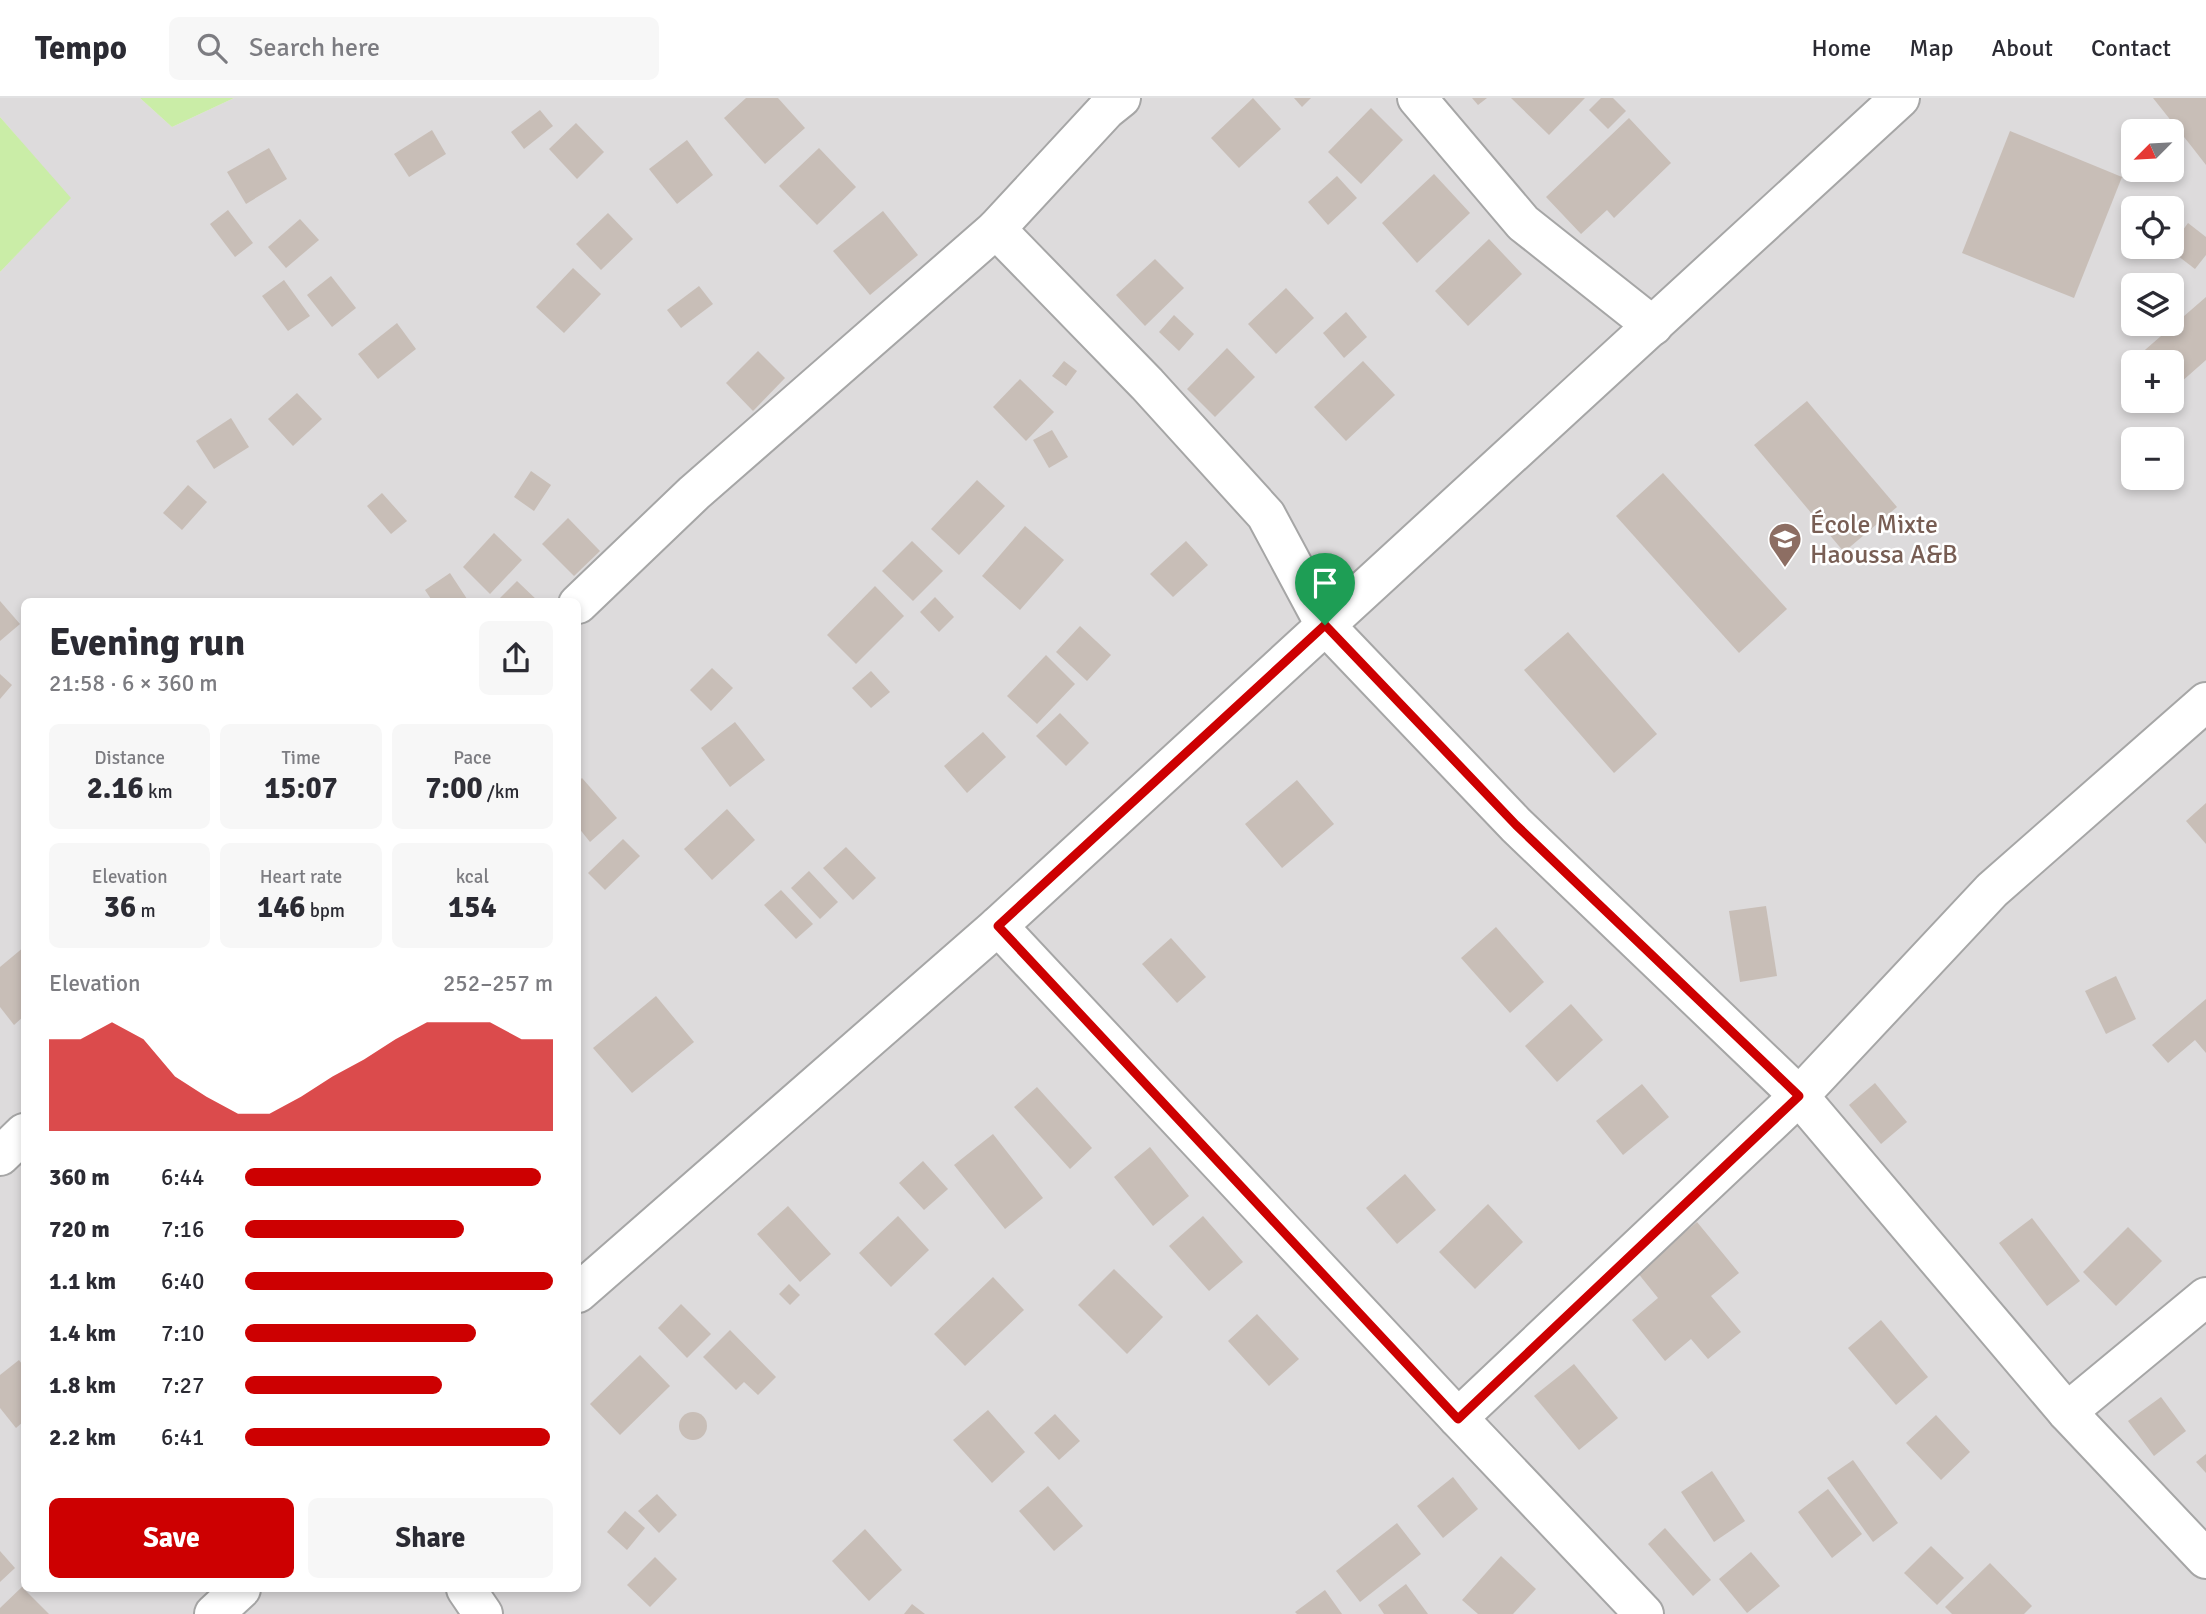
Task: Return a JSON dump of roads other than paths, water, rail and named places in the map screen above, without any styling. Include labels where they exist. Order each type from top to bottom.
[{"type":"street","points":[[581,601],[694,493],[996,229],[1106,110],[1121,98]]},
{"type":"street","points":[[1417,98],[1523,223],[1653,326]]},
{"type":"street","points":[[581,1290],[998,926],[1900,98]]},
{"type":"street","points":[[996,229],[1147,384],[1266,515],[1325,625],[1516,825],[1799,1096],[2067,1412],[2206,1559]]},
{"type":"street","points":[[1458,1419],[1799,1096],[1992,890],[2206,702]]},
{"type":"street","points":[[998,926],[1458,1419],[1644,1614]]},
{"type":"street","points":[[2067,1412],[2206,1297]]},
{"type":"street","points":[[214,1614],[238,1592]]},
{"type":"street","points":[[468,1592],[483,1614]]},
{"type":"place","name":"École Mixte Haoussa A&B","points":[[1785,569]]}]
